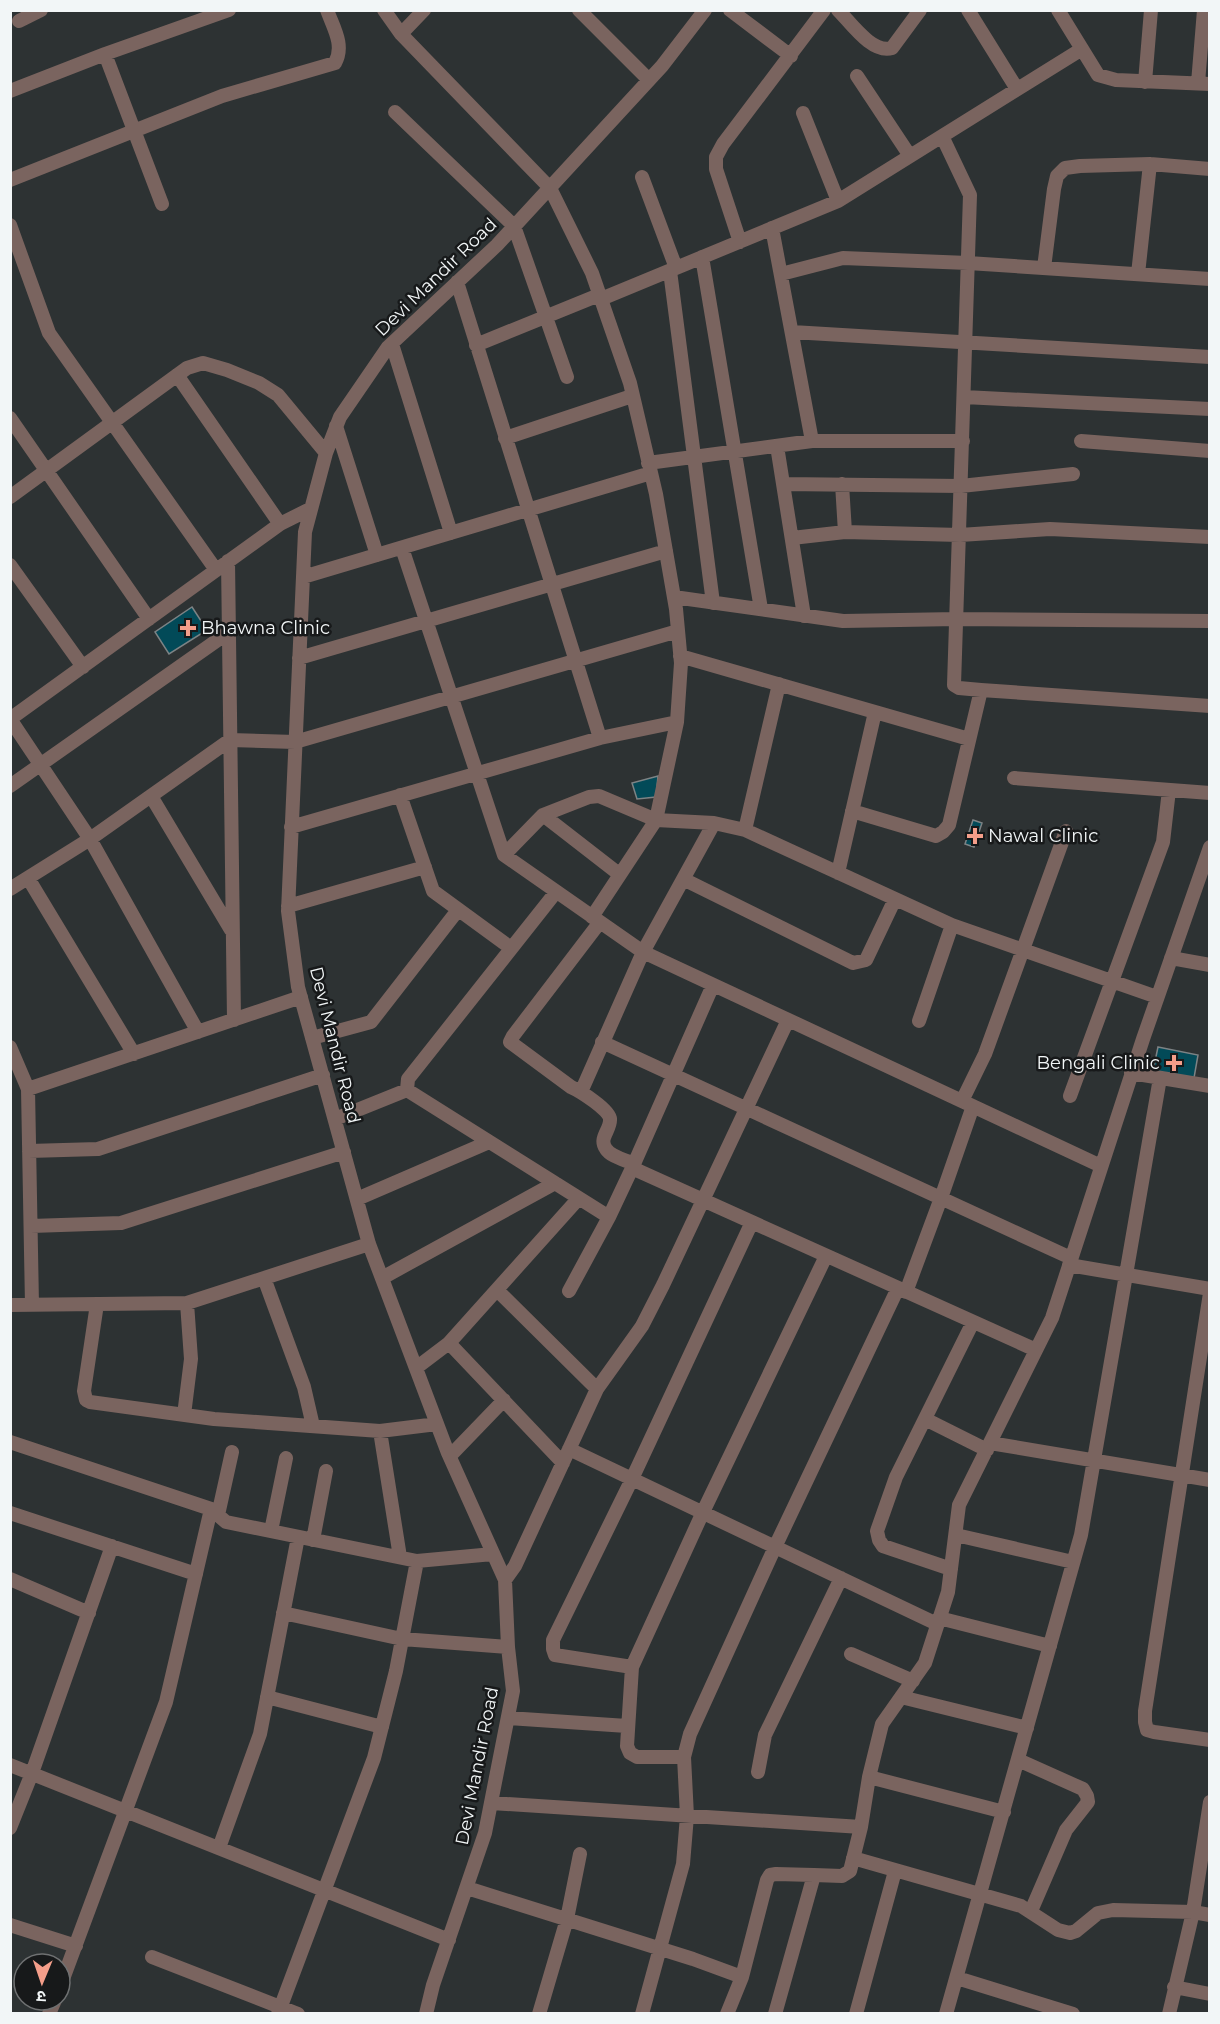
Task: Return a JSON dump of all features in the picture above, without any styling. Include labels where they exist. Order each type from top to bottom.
[{"type":"street","points":[[19,21],[41,10]]},
{"type":"street","points":[[10,91],[229,10]]},
{"type":"street","points":[[10,180],[222,96],[335,63],[340,55],[340,46],[327,10]]},
{"type":"street","points":[[384,10],[400,34],[550,188],[592,273],[632,396],[650,468],[674,597],[680,656],[677,722],[656,820],[619,874],[596,920],[510,1042],[609,1115],[611,1121],[603,1141],[608,1152],[703,1200],[1036,1350]]},
{"type":"street","points":[[400,34],[424,10]]},
{"type":"street","points":[[579,10],[649,80]]},
{"type":"street","name":"Devi Mandir Road","points":[[426,2013],[433,1985],[485,1833],[513,1691],[508,1647],[505,1580],[450,1456],[369,1244],[301,998],[288,906],[305,532],[326,453],[340,417],[392,344],[550,188],[649,80],[705,10]]},
{"type":"street","points":[[730,10],[790,56]]},
{"type":"street","points":[[740,242],[716,169],[716,157],[723,144],[824,10]]},
{"type":"street","points":[[838,10],[873,46],[886,50],[892,48],[920,10]]},
{"type":"street","points":[[968,10],[1017,89]]},
{"type":"street","points":[[1058,10],[1098,75],[1116,80],[1204,84],[1204,10]]},
{"type":"street","points":[[1145,82],[1151,10]]},
{"type":"street","points":[[476,345],[673,269],[838,201],[1082,49]]},
{"type":"street","points":[[105,54],[162,204]]},
{"type":"street","points":[[857,76],[910,156]]},
{"type":"street","points":[[395,112],[514,226],[567,377]]},
{"type":"street","points":[[803,113],[838,201]]},
{"type":"street","points":[[942,136],[970,195],[954,685],[959,688],[981,690],[1209,706]]},
{"type":"street","points":[[1044,268],[1054,189],[1057,176],[1065,168],[1150,164],[1209,169]]},
{"type":"street","points":[[1138,274],[1150,164]]},
{"type":"street","points":[[642,177],[673,269],[713,603]]},
{"type":"street","points":[[10,225],[49,333],[216,570]]},
{"type":"street","points":[[772,228],[812,441]]},
{"type":"street","points":[[702,257],[761,609]]},
{"type":"street","points":[[781,274],[843,258],[968,263],[1209,279]]},
{"type":"street","points":[[457,282],[600,738]]},
{"type":"street","points":[[792,332],[1209,357]]},
{"type":"street","points":[[392,344],[452,533]]},
{"type":"street","points":[[10,498],[187,368],[203,363],[259,383],[278,395],[326,453]]},
{"type":"street","points":[[177,375],[280,524]]},
{"type":"street","points":[[505,438],[632,396]]},
{"type":"street","points":[[964,397],[1209,409]]},
{"type":"street","points":[[10,418],[149,619]]},
{"type":"street","points":[[336,426],[377,555]]},
{"type":"street","points":[[303,577],[528,510],[650,468],[694,457],[812,441],[963,441]]},
{"type":"street","points":[[1081,441],[1209,451]]},
{"type":"street","points":[[777,446],[804,615]]},
{"type":"street","points":[[783,484],[961,486],[1073,474]]},
{"type":"street","points":[[842,484],[845,532]]},
{"type":"street","points":[[198,1032],[90,839],[11,719],[280,524],[310,508]]},
{"type":"street","points":[[792,538],[845,532],[960,535],[1050,529],[1209,537]]},
{"type":"street","points":[[402,548],[504,855],[643,952],[1101,1166]]},
{"type":"street","points":[[299,658],[666,551]]},
{"type":"street","points":[[228,561],[234,1020]]},
{"type":"street","points":[[10,565],[83,667]]},
{"type":"street","points":[[674,597],[843,621],[957,619],[1209,621]]},
{"type":"street","points":[[10,889],[90,839],[230,740],[295,742],[678,631]]},
{"type":"street","points":[[10,786],[229,632]]},
{"type":"street","points":[[680,656],[969,739]]},
{"type":"street","points":[[745,830],[779,684]]},
{"type":"street","points":[[852,811],[936,836],[949,825],[981,690]]},
{"type":"street","points":[[838,873],[875,712]]},
{"type":"street","points":[[291,827],[600,738],[677,722]]},
{"type":"street","points":[[1014,778],[1209,792]]},
{"type":"street","points":[[1070,1096],[1163,842],[1169,790]]},
{"type":"street","points":[[400,795],[433,891],[511,948]]},
{"type":"street","points":[[151,796],[232,933]]},
{"type":"street","points":[[504,855],[543,815],[589,797],[599,796],[656,820],[714,823],[745,830],[952,925],[1157,998]]},
{"type":"street","points":[[543,815],[619,874]]},
{"type":"street","points":[[580,1092],[643,952],[714,823]]},
{"type":"street","points":[[642,2013],[683,1864],[687,1816],[684,1757],[690,1734],[775,1547],[902,1290],[941,1198],[968,1104],[1066,831]]},
{"type":"street","points":[[727,2013],[742,1977],[770,1875],[842,1876],[847,1875],[850,1871],[882,1724],[925,1663],[948,1592],[959,1505],[1052,1318],[1131,1073],[1209,847]]},
{"type":"street","points":[[288,906],[424,867]]},
{"type":"street","points":[[28,878],[134,1054]]},
{"type":"street","points":[[683,879],[853,963],[866,960],[895,899]]},
{"type":"street","points":[[406,1089],[408,1079],[556,892]]},
{"type":"street","points":[[312,1038],[371,1022],[458,910]]},
{"type":"street","points":[[919,1021],[952,925]]},
{"type":"street","points":[[1171,958],[1209,964]]},
{"type":"street","points":[[569,1291],[609,1217],[633,1166],[713,985]]},
{"type":"street","points":[[28,1089],[301,998]]},
{"type":"street","points":[[505,1580],[515,1566],[597,1389],[642,1326],[788,1020]]},
{"type":"street","points":[[602,1042],[941,1198],[1070,1262],[1209,1291],[1145,1711],[1147,1730],[1209,1740]]},
{"type":"street","points":[[11,1047],[28,1089],[32,1305]]},
{"type":"street","points":[[1131,1073],[1209,1086]]},
{"type":"street","points":[[29,1151],[98,1149],[323,1076]]},
{"type":"street","points":[[946,2013],[1081,1535],[1160,1078]]},
{"type":"street","points":[[335,1119],[406,1089]]},
{"type":"street","points":[[406,1089],[609,1217]]},
{"type":"street","points":[[357,1199],[489,1142]]},
{"type":"street","points":[[31,1226],[121,1223],[344,1152]]},
{"type":"street","points":[[382,1278],[555,1183]]},
{"type":"street","points":[[416,1368],[449,1343],[579,1198]]},
{"type":"street","points":[[632,1667],[555,1655],[552,1649],[553,1640],[633,1479],[752,1222]]},
{"type":"street","points":[[11,1307],[187,1303],[369,1244]]},
{"type":"street","points":[[684,1757],[637,1757],[630,1753],[627,1746],[627,1726],[632,1667],[703,1512],[826,1256]]},
{"type":"street","points":[[264,1278],[304,1387],[313,1426]]},
{"type":"street","points":[[497,1290],[597,1389]]},
{"type":"street","points":[[184,1415],[191,1359],[187,1303]]},
{"type":"street","points":[[97,1304],[84,1391],[86,1400],[90,1402],[214,1419],[380,1431],[438,1424]]},
{"type":"street","points":[[951,1569],[883,1546],[877,1531],[896,1477],[973,1322]]},
{"type":"street","points":[[449,1343],[563,1463]]},
{"type":"street","points":[[450,1456],[504,1400]]},
{"type":"street","points":[[925,1419],[988,1447],[1094,1461],[1209,1480]]},
{"type":"street","points":[[380,1431],[400,1557]]},
{"type":"street","points":[[10,1442],[214,1512],[226,1522],[417,1561],[493,1554]]},
{"type":"street","points":[[569,1449],[841,1578],[938,1621],[1050,1646]]},
{"type":"street","points":[[72,1956],[166,1702],[196,1574],[232,1452]]},
{"type":"street","points":[[271,1531],[286,1458]]},
{"type":"street","points":[[313,1540],[326,1471]]},
{"type":"street","points":[[10,1513],[196,1574]]},
{"type":"street","points":[[956,1535],[1073,1562]]},
{"type":"street","points":[[219,1848],[260,1734],[298,1537]]},
{"type":"street","points":[[10,1828],[32,1773],[112,1546]]},
{"type":"street","points":[[280,2010],[374,1758],[402,1639],[417,1561]]},
{"type":"street","points":[[758,1772],[765,1735],[841,1578]]},
{"type":"street","points":[[10,1579],[89,1612]]},
{"type":"street","points":[[283,1613],[402,1639],[508,1647]]},
{"type":"street","points":[[851,1654],[913,1681]]},
{"type":"street","points":[[267,1697],[382,1728]]},
{"type":"street","points":[[901,1697],[1027,1728]]},
{"type":"street","points":[[508,1718],[627,1726]]},
{"type":"street","points":[[1018,1760],[1083,1789],[1088,1802],[1066,1830],[1030,1911]]},
{"type":"street","points":[[10,1765],[449,1940]]},
{"type":"street","points":[[869,1777],[1004,1812]]},
{"type":"street","points":[[1169,2013],[1193,1912],[1208,1822],[1209,1802]]},
{"type":"street","points":[[491,1803],[861,1827]]},
{"type":"street","points":[[539,2013],[567,1919],[580,1854]]},
{"type":"street","points":[[853,1858],[980,1896],[1022,1906],[1059,1929],[1070,1933],[1076,1931],[1098,1913],[1113,1910],[1193,1912],[1209,1916]]},
{"type":"street","points":[[856,2013],[895,1870]]},
{"type":"street","points":[[775,2013],[814,1875]]},
{"type":"street","points":[[467,1888],[660,1948],[742,1977]]},
{"type":"street","points":[[10,1925],[76,1946]]},
{"type":"street","points":[[152,1957],[280,2010],[298,2013]]},
{"type":"street","points":[[957,1978],[1073,2013]]},
{"type":"street","points":[[1174,1987],[1209,1994]]},
{"type":"building","points":[[192,607],[207,630],[169,654],[155,632]]},
{"type":"building","points":[[658,776],[656,797],[637,799],[632,783]]},
{"type":"building","points":[[973,820],[982,823],[974,847],[965,844]]},
{"type":"building","points":[[1158,1047],[1198,1055],[1194,1078],[1153,1071]]},
{"type":"place","name":"Bhawna Clinic","points":[[188,628]]},
{"type":"place","name":"Nawal Clinic","points":[[975,836]]},
{"type":"place","name":"Bengali Clinic","points":[[1174,1063]]}]
